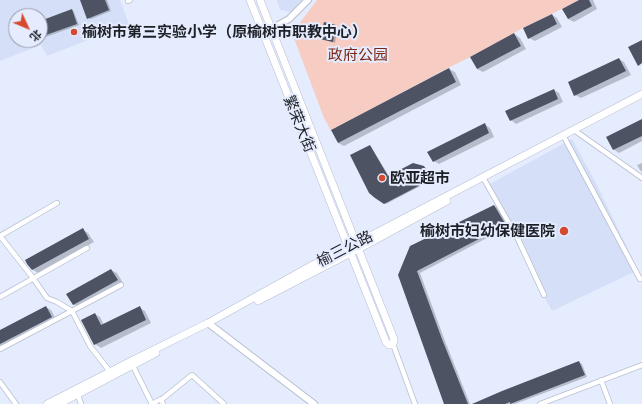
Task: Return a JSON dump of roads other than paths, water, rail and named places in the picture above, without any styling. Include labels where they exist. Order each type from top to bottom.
[{"type":"main road","name":"繁荣大街","points":[[250,0],[353,248]]},
{"type":"main road","name":"繁荣大街","points":[[260,0],[353,248]]},
{"type":"main road","name":"榆三公路","points":[[576,131],[642,94]]},
{"type":"main road","name":"榆三公路","points":[[353,248],[564,137],[642,99]]},
{"type":"main road","name":"榆三公路","points":[[47,404],[77,391],[210,324],[336,252],[353,248],[485,181],[564,137]]},
{"type":"main road","points":[[353,248],[386,342],[392,345],[393,344]]},
{"type":"main road","name":"榆三公路","points":[[59,404],[77,391]]},
{"type":"street","points":[[262,32],[271,29],[289,19],[308,0]]},
{"type":"street","points":[[576,131],[642,178]]},
{"type":"street","points":[[564,137],[642,280]]},
{"type":"street","points":[[485,181],[518,239],[544,295]]},
{"type":"street","points":[[57,203],[0,236],[47,298],[72,311],[90,346],[112,373]]},
{"type":"street","points":[[0,297],[87,248]]},
{"type":"street","points":[[0,350],[121,285]]},
{"type":"street","points":[[210,324],[314,404]]},
{"type":"street","points":[[393,344],[415,404]]},
{"type":"street","points":[[132,363],[152,404],[162,402],[192,374],[224,404]]},
{"type":"street","points":[[540,404],[642,365]]},
{"type":"street","points":[[601,380],[610,404]]},
{"type":"street","points":[[0,382],[16,404]]},
{"type":"street","points":[[77,391],[81,404]]},
{"type":"place","name":"榆树市第三实验小学（原榆树市职教中心）","points":[[74,32]]},
{"type":"place","name":"欧亚超市","points":[[382,178]]},
{"type":"place","name":"榆树市妇幼保健医院","points":[[564,231]]},
{"type":"park label","name":"政府公园","points":[[358,55]]}]
